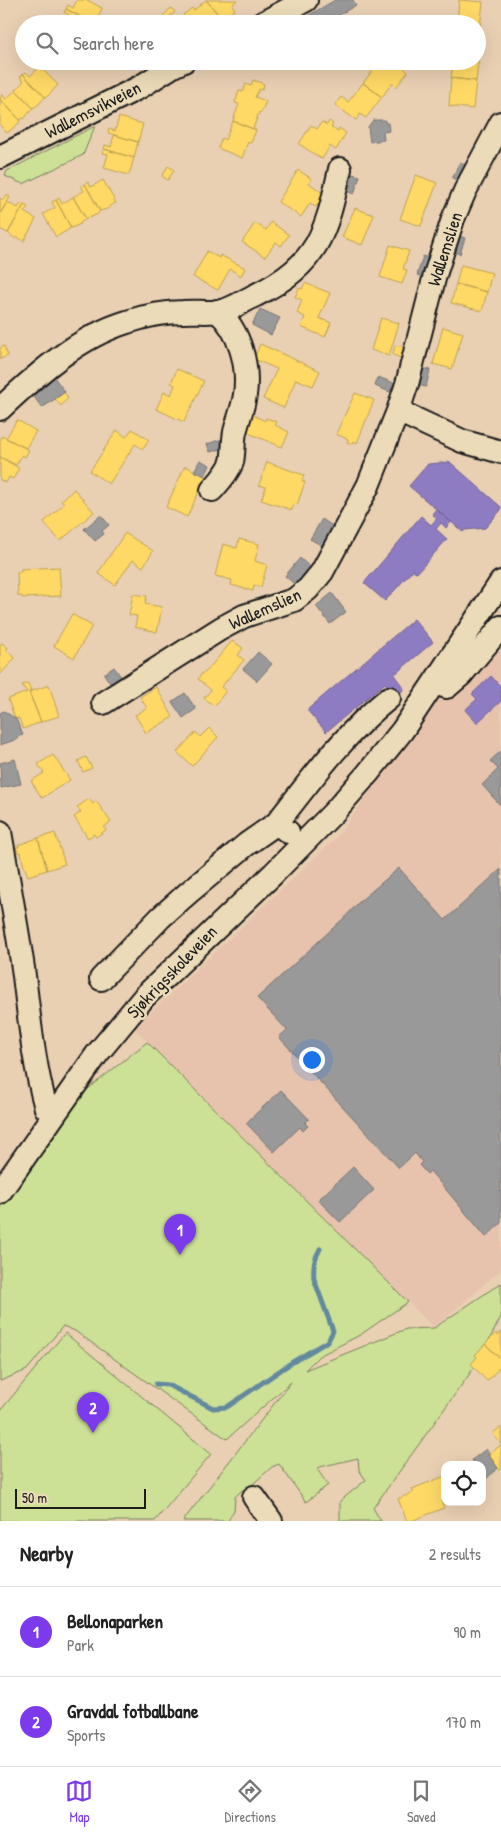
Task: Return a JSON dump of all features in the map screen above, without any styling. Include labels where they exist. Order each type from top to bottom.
[{"type":"street","points":[[278,15],[306,0]]},
{"type":"street","name":"Wallemsvikveien","points":[[0,157],[140,87],[167,70]]},
{"type":"street","name":"Wallemslien","points":[[102,703],[165,662],[244,616],[294,600],[308,590],[322,572],[368,486],[398,411],[407,384],[435,276],[451,226],[465,191],[501,122]]},
{"type":"street","points":[[0,409],[53,363],[93,336],[111,328],[156,315],[227,310],[272,287],[294,272],[308,257],[320,239],[333,204],[340,169]]},
{"type":"street","points":[[212,490],[224,477],[232,462],[233,440],[245,394],[246,373],[236,338],[230,326],[217,311]]},
{"type":"street","points":[[398,411],[462,441],[501,452]]},
{"type":"street","name":"Sjøkrigsskoleveien","points":[[0,1192],[97,1054],[145,996],[335,811],[368,773],[402,731],[501,582]]},
{"type":"street","points":[[434,683],[447,687],[461,675],[501,627]]},
{"type":"street","points":[[101,979],[188,893],[252,840],[277,823],[339,745],[358,724],[389,698]]},
{"type":"street","points":[[277,823],[303,842]]},
{"type":"street","points":[[0,832],[41,1090],[46,1108],[55,1113]]},
{"type":"street","points":[[254,1496],[269,1515],[271,1521]]},
{"type":"shaded area","points":[[501,609],[501,1270],[434,1328],[134,1028],[336,838]]},
{"type":"green space","points":[[95,126],[83,155],[23,184],[5,176],[7,171]]},
{"type":"green space","points":[[147,1042],[408,1302],[360,1335],[319,1356],[305,1370],[406,1329],[434,1328],[501,1283],[501,1317],[476,1365],[373,1508],[381,1521],[340,1521],[340,1501],[366,1480],[359,1470],[358,1458],[317,1469],[328,1485],[306,1502],[279,1464],[272,1467],[235,1497],[234,1510],[228,1521],[183,1521],[291,1382],[227,1439],[75,1331],[63,1326],[27,1370],[0,1381],[0,1208],[83,1093]]},
{"type":"green space","points":[[65,1333],[211,1454],[155,1521],[0,1521],[0,1411]]},
{"type":"building: Homes","points":[[77,0],[87,0],[102,8],[99,15],[77,15],[66,9],[68,5],[73,8]]},
{"type":"building: Homes","points":[[206,0],[237,0],[232,5],[235,9],[228,15],[219,15]]},
{"type":"building: Homes","points":[[206,0],[219,15],[183,15],[192,8],[194,10]]},
{"type":"building: Homes","points":[[459,0],[483,2],[482,15],[458,15]]},
{"type":"building: Homes","points":[[171,8],[175,12],[171,15],[164,15]]},
{"type":"building: Homes","points":[[66,9],[77,15],[69,15],[64,12]]},
{"type":"building: Homes","points":[[37,70],[43,70],[58,85],[45,97],[23,74],[26,72],[30,76]]},
{"type":"building: Homes","points":[[373,70],[406,70],[408,72],[396,87],[392,83],[382,97],[363,83]]},
{"type":"building: Homes","points":[[452,70],[477,70],[476,81],[451,78]]},
{"type":"building: Homes","points":[[23,74],[45,97],[33,108],[16,90],[24,81],[20,77]]},
{"type":"building: Homes","points":[[451,78],[476,81],[473,109],[449,106]]},
{"type":"building: Homes","points":[[253,80],[264,84],[262,90],[259,89],[255,97],[266,101],[261,113],[259,112],[253,129],[233,121],[239,104],[235,103],[239,91],[243,92],[246,84],[251,86]]},
{"type":"building: Homes","points":[[363,83],[382,97],[366,118],[360,114],[356,120],[335,105],[341,97],[348,102]]},
{"type":"building: Homes","points":[[16,90],[33,108],[24,119],[20,120],[0,99],[2,94],[6,99]]},
{"type":"building: Homes","points":[[0,99],[20,120],[7,133],[0,125]]},
{"type":"building: Homes","points":[[119,117],[143,124],[138,142],[108,133],[109,129],[115,131]]},
{"type":"building: Homes","points":[[233,121],[256,130],[251,143],[248,142],[242,158],[218,148],[222,138],[225,140]]},
{"type":"building: Homes","points":[[329,121],[333,124],[331,127],[338,131],[339,128],[346,133],[336,150],[330,146],[322,159],[299,144],[311,125],[317,129],[322,122],[327,125]]},
{"type":"building: Homes","points":[[114,135],[138,142],[134,158],[104,149],[105,145],[111,147]]},
{"type":"building: Homes","points":[[104,149],[134,158],[129,175],[104,168],[108,154],[102,153]]},
{"type":"building: Homes","points":[[168,166],[174,170],[168,180],[162,176]]},
{"type":"building: Homes","points":[[298,170],[312,179],[309,183],[324,194],[316,207],[310,203],[301,217],[278,202]]},
{"type":"building: Homes","points":[[416,175],[437,183],[421,226],[400,219]]},
{"type":"building: Homes","points":[[103,180],[116,203],[109,206],[110,208],[100,211],[85,184],[88,182],[91,187]]},
{"type":"building: Homes","points":[[85,184],[100,211],[98,214],[86,219],[73,197],[84,191],[81,186]]},
{"type":"building: Homes","points":[[6,195],[10,197],[0,214],[0,198],[3,200]]},
{"type":"building: Homes","points":[[73,197],[86,219],[81,224],[71,228],[56,200],[59,198],[62,204]]},
{"type":"building: Homes","points":[[56,200],[71,228],[56,237],[43,214],[55,208],[52,202]]},
{"type":"building: Homes","points":[[7,202],[18,208],[21,203],[24,205],[8,233],[0,229],[0,214]]},
{"type":"building: Homes","points":[[24,205],[28,207],[24,212],[36,219],[24,241],[17,237],[16,239],[8,233]]},
{"type":"building: Homes","points":[[355,208],[374,215],[362,245],[342,237]]},
{"type":"building: Homes","points":[[271,222],[289,235],[281,246],[276,242],[265,257],[242,242],[255,223],[266,230]]},
{"type":"building: Homes","points":[[390,245],[409,251],[403,269],[407,270],[402,284],[380,277]]},
{"type":"building: Homes","points":[[207,251],[219,258],[220,255],[245,268],[241,276],[230,269],[218,290],[193,277]]},
{"type":"building: Homes","points":[[461,265],[492,273],[487,292],[456,284]]},
{"type":"building: Homes","points":[[305,283],[330,293],[319,318],[331,323],[325,337],[301,327],[305,317],[297,313],[302,300],[295,297],[299,288],[302,289]]},
{"type":"building: Homes","points":[[456,284],[487,292],[482,311],[451,303]]},
{"type":"building: Homes","points":[[381,318],[399,323],[389,356],[371,350]]},
{"type":"building: Homes","points":[[443,327],[463,333],[452,369],[433,364]]},
{"type":"building: Homes","points":[[260,344],[320,371],[313,386],[296,379],[284,408],[263,399],[277,369],[254,359]]},
{"type":"building: Homes","points":[[395,345],[404,347],[401,358],[393,355]]},
{"type":"building: Homes","points":[[4,346],[8,356],[0,359],[0,348]]},
{"type":"building: Homes","points":[[177,369],[204,381],[184,422],[156,409],[164,392],[171,395],[175,385],[171,383]]},
{"type":"building: Homes","points":[[64,392],[68,398],[61,406],[55,399]]},
{"type":"building: Homes","points":[[355,393],[374,400],[357,443],[353,441],[352,444],[347,442],[348,439],[336,434]]},
{"type":"building: Homes","points":[[251,414],[265,421],[266,418],[277,422],[275,425],[289,432],[282,447],[248,433],[246,430]]},
{"type":"building: Homes","points":[[17,420],[36,431],[26,448],[6,438]]},
{"type":"building: Homes","points":[[132,429],[149,440],[143,449],[135,444],[109,484],[90,471],[117,430],[126,437]]},
{"type":"building: Homes","points":[[2,436],[29,450],[25,457],[22,455],[16,465],[0,457],[0,440]]},
{"type":"building: Homes","points":[[0,457],[19,468],[13,479],[9,477],[6,483],[0,480]]},
{"type":"building: Homes","points":[[267,462],[304,475],[302,481],[305,482],[297,505],[294,504],[292,510],[261,500],[266,487],[259,485]]},
{"type":"building: Homes","points":[[185,466],[206,476],[187,517],[166,507]]},
{"type":"building: Homes","points":[[74,489],[94,512],[60,541],[44,522],[64,504],[61,501]]},
{"type":"building: Homes","points":[[125,533],[153,551],[143,567],[133,560],[115,585],[98,573]]},
{"type":"building: Homes","points":[[239,539],[259,544],[255,561],[267,565],[261,587],[254,585],[253,591],[231,585],[232,580],[215,576],[223,544],[237,548]]},
{"type":"building: Homes","points":[[59,567],[61,596],[22,598],[22,596],[18,596],[17,572],[21,572],[21,569]]},
{"type":"building: Homes","points":[[133,594],[147,596],[145,604],[162,607],[157,632],[135,627],[137,616],[129,615]]},
{"type":"building: Homes","points":[[72,614],[92,626],[74,658],[54,646]]},
{"type":"building: Homes","points":[[232,641],[243,648],[238,655],[244,660],[221,687],[226,691],[214,706],[204,698],[211,690],[198,679]]},
{"type":"building: Homes","points":[[2,643],[8,648],[6,650],[15,658],[0,675],[0,645]]},
{"type":"building: Homes","points":[[28,683],[31,691],[29,692],[41,722],[23,729],[19,718],[15,719],[8,699],[27,692],[22,685]]},
{"type":"building: Homes","points":[[49,685],[59,716],[41,722],[29,692]]},
{"type":"building: Homes","points":[[156,687],[173,717],[146,733],[135,715],[147,708],[140,697]]},
{"type":"building: Homes","points":[[209,728],[218,737],[192,766],[177,752],[196,732],[200,737]]},
{"type":"building: Homes","points":[[53,755],[70,780],[42,798],[31,781],[44,773],[38,764]]},
{"type":"building: Homes","points":[[86,757],[92,768],[83,772],[78,761]]},
{"type":"building: Homes","points":[[89,799],[93,804],[96,801],[111,822],[104,827],[106,830],[96,837],[94,834],[88,838],[74,817],[81,812],[77,807]]},
{"type":"building: Homes","points":[[55,833],[65,864],[47,870],[38,838]]},
{"type":"building: Homes","points":[[38,838],[47,870],[28,876],[21,852],[18,853],[16,847]]},
{"type":"building: Homes","points":[[501,1332],[501,1359],[485,1344],[496,1333],[498,1336]]},
{"type":"building: Homes","points":[[485,1344],[501,1359],[501,1366],[487,1381],[471,1364],[477,1357],[475,1355]]},
{"type":"building: Homes","points":[[501,1427],[501,1445],[493,1433]]},
{"type":"building: Homes","points":[[501,1445],[501,1469],[499,1470],[488,1454]]},
{"type":"building: Homes","points":[[441,1478],[441,1506],[444,1508],[407,1521],[398,1499],[414,1492],[412,1489]]},
{"type":"building: Offices","points":[[450,462],[501,507],[501,510],[485,528],[465,530],[463,532],[409,486],[428,464]]},
{"type":"building: Offices","points":[[436,509],[451,522],[446,528],[441,523],[436,529],[447,539],[417,573],[413,570],[385,601],[364,583],[421,516],[431,525],[437,518],[432,514]]},
{"type":"building: Offices","points":[[414,619],[433,642],[394,675],[404,688],[397,698],[385,683],[326,732],[307,710]]},
{"type":"building: Offices","points":[[491,676],[501,687],[501,701],[477,723],[465,710],[477,699],[472,694]]},
{"type":"building: Industry","points":[[335,0],[353,0],[356,5],[339,15],[309,15]]},
{"type":"building: Industry","points":[[373,120],[385,120],[385,123],[388,123],[389,131],[383,132],[384,140],[370,142],[368,127]]},
{"type":"building: Industry","points":[[460,162],[469,167],[461,182],[452,178]]},
{"type":"building: Industry","points":[[348,173],[360,176],[354,194],[343,190]]},
{"type":"building: Industry","points":[[456,235],[465,238],[460,254],[451,251]]},
{"type":"building: Industry","points":[[423,256],[432,259],[426,278],[417,275]]},
{"type":"building: Industry","points":[[260,309],[280,318],[271,335],[252,325]]},
{"type":"building: Industry","points":[[418,367],[430,370],[426,387],[414,384]]},
{"type":"building: Industry","points":[[54,377],[65,392],[42,408],[32,394]]},
{"type":"building: Industry","points":[[378,377],[394,383],[390,392],[375,386]]},
{"type":"building: Industry","points":[[222,439],[225,448],[210,452],[207,444]]},
{"type":"building: Industry","points":[[200,460],[210,465],[205,476],[194,471]]},
{"type":"building: Industry","points":[[101,515],[109,525],[102,531],[104,534],[95,541],[84,529]]},
{"type":"building: Industry","points":[[322,519],[337,529],[326,548],[310,539]]},
{"type":"building: Industry","points":[[300,558],[314,571],[299,588],[285,576]]},
{"type":"building: Industry","points":[[332,593],[346,612],[330,624],[316,606]]},
{"type":"building: Industry","points":[[258,652],[272,664],[257,681],[243,669]]},
{"type":"building: Industry","points":[[114,667],[122,678],[112,686],[104,674]]},
{"type":"building: Industry","points":[[185,693],[196,709],[183,718],[172,702]]},
{"type":"building: Industry","points":[[4,711],[16,719],[23,735],[17,737],[18,739],[0,745],[0,713]]},
{"type":"building: Industry","points":[[501,751],[501,806],[482,785],[498,769],[490,761]]},
{"type":"building: Industry","points":[[15,759],[21,784],[1,788],[0,763]]},
{"type":"building: Industry","points":[[399,868],[445,920],[501,869],[501,1223],[486,1237],[430,1171],[427,1174],[419,1165],[422,1162],[415,1153],[399,1168],[279,1037],[287,1030],[257,998],[360,901]]},
{"type":"building: Industry","points":[[281,1090],[309,1119],[305,1123],[308,1126],[303,1131],[300,1127],[274,1152],[246,1123]]},
{"type":"building: Industry","points":[[353,1167],[374,1190],[340,1222],[318,1200]]},
{"type":"building: Industry","points":[[486,1449],[498,1468],[486,1479],[486,1461],[472,1460]]},
{"type":"waterway","points":[[156,1384],[168,1385],[213,1408],[227,1407],[291,1363],[328,1341],[333,1331],[314,1279],[314,1263],[320,1249]]},
{"type":"place","name":"Bellonaparken","points":[[180,1255]]},
{"type":"place","name":"Gravdal fotballbane","points":[[93,1433]]}]
